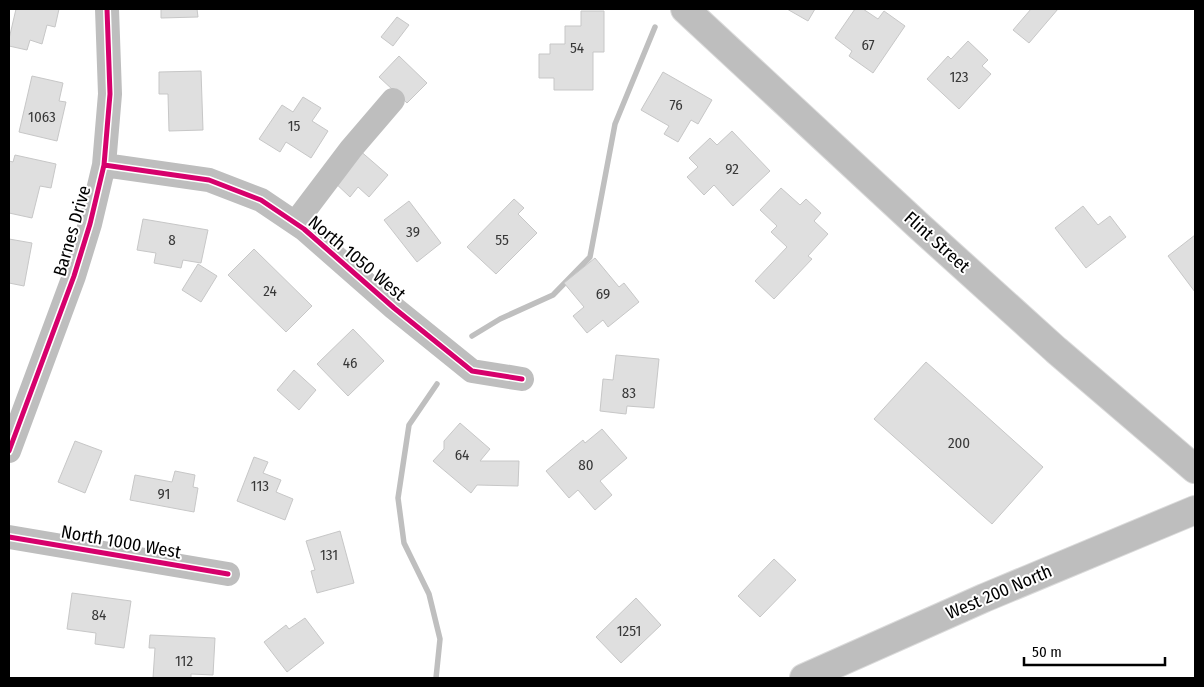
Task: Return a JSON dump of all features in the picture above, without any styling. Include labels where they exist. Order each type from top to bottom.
[{"type":"main road","name":"Flint Street","points":[[690,11],[942,247],[1056,350],[1195,469]]},
{"type":"main road","name":"West 200 North","points":[[804,678],[984,598],[1195,510]]},
{"type":"street","name":"Barnes Drive","points":[[9,451],[74,276],[90,224],[104,165],[110,94],[107,9]]},
{"type":"street","points":[[295,223],[351,149],[393,100]]},
{"type":"street","name":"North 1050 West","points":[[104,165],[210,180],[261,200],[304,229],[394,308],[472,371],[522,379]]},
{"type":"street","name":"North 1000 West","points":[[9,537],[228,574]]},
{"type":"building","points":[[16,9],[59,9],[55,27],[47,25],[42,44],[30,40],[27,50],[9,46]]},
{"type":"building","points":[[161,9],[197,9],[198,17],[161,18]]},
{"type":"building","points":[[787,9],[815,9],[808,21]]},
{"type":"building","points":[[855,9],[863,9],[878,19],[884,11],[905,26],[873,73],[849,56],[852,51],[835,38]]},
{"type":"building","points":[[1031,9],[1058,9],[1029,43],[1013,30]]},
{"type":"building","points":[[581,11],[604,11],[604,52],[593,52],[593,90],[554,90],[554,78],[539,78],[539,54],[550,54],[550,44],[565,44],[565,26],[581,26]]},
{"type":"building","points":[[397,17],[409,25],[393,46],[381,37]]},
{"type":"building","points":[[968,41],[988,60],[982,66],[991,74],[959,109],[927,79],[948,56],[951,59]]},
{"type":"building","points":[[399,56],[427,83],[407,103],[379,77]]},
{"type":"building","points":[[201,71],[203,130],[169,131],[168,94],[159,94],[159,72]]},
{"type":"building","points":[[663,72],[712,100],[698,124],[691,120],[678,142],[664,134],[669,126],[641,110]]},
{"type":"building","points":[[32,76],[63,83],[59,101],[66,102],[57,141],[19,132]]},
{"type":"building","points":[[303,97],[321,108],[312,121],[328,131],[311,158],[286,142],[280,152],[259,139],[282,105],[293,112]]},
{"type":"building","points":[[732,131],[770,171],[733,206],[714,185],[704,195],[687,177],[698,167],[689,158],[710,138],[717,145]]},
{"type":"building","points":[[358,149],[388,175],[369,197],[358,187],[350,197],[331,179]]},
{"type":"building","points":[[15,155],[56,164],[51,188],[40,186],[32,218],[9,213],[9,161],[13,162]]},
{"type":"building","points":[[781,188],[800,205],[806,199],[821,213],[814,221],[828,234],[808,256],[812,259],[774,299],[755,281],[787,247],[771,232],[777,226],[760,210]]},
{"type":"building","points":[[514,199],[524,208],[518,214],[537,233],[496,274],[467,247]]},
{"type":"building","points":[[409,201],[441,243],[417,262],[384,220]]},
{"type":"building","points":[[1083,206],[1098,225],[1110,216],[1126,237],[1086,268],[1055,228]]},
{"type":"building","points":[[143,219],[208,230],[201,263],[183,260],[181,268],[154,263],[156,253],[137,250]]},
{"type":"building","points":[[1195,235],[1195,292],[1168,256]]},
{"type":"building","points":[[9,239],[32,243],[24,286],[9,283]]},
{"type":"building","points":[[254,249],[312,306],[286,332],[228,275]]},
{"type":"building","points":[[595,258],[619,287],[624,283],[639,302],[608,327],[603,320],[587,333],[573,316],[584,307],[564,283]]},
{"type":"building","points":[[198,264],[217,276],[201,302],[182,290]]},
{"type":"building","points":[[353,329],[384,361],[348,396],[317,364]]},
{"type":"building","points":[[616,355],[659,359],[654,408],[627,406],[626,414],[600,411],[603,379],[613,380]]},
{"type":"building","points":[[926,362],[1043,467],[992,524],[874,419]]},
{"type":"building","points":[[294,370],[316,390],[299,410],[277,390]]},
{"type":"building","points":[[460,423],[490,449],[480,461],[519,461],[518,486],[477,485],[471,493],[433,461],[444,449],[444,441]]},
{"type":"building","points":[[602,429],[627,458],[600,481],[612,495],[595,510],[578,490],[569,498],[546,471],[583,440],[585,443]]},
{"type":"building","points":[[75,441],[102,451],[85,493],[58,482]]},
{"type":"building","points":[[254,457],[268,462],[263,473],[281,480],[276,492],[293,499],[285,520],[237,501]]},
{"type":"building","points":[[175,471],[195,475],[193,487],[198,488],[194,512],[130,500],[135,475],[172,482]]},
{"type":"building","points":[[340,531],[354,583],[317,593],[311,571],[315,570],[306,541]]},
{"type":"building","points":[[774,559],[796,580],[760,617],[738,596]]},
{"type":"building","points":[[72,593],[131,601],[124,648],[95,644],[96,633],[67,629]]},
{"type":"building","points":[[636,598],[661,625],[621,663],[596,637]]},
{"type":"building","points":[[305,618],[324,643],[287,672],[264,642],[286,625],[289,629]]},
{"type":"building","points":[[150,635],[215,638],[213,675],[191,674],[191,678],[153,678],[155,648],[149,648]]},
{"type":"waterway","points":[[472,336],[500,319],[553,295],[590,257],[615,124],[655,27]]},
{"type":"waterway","points":[[436,678],[440,639],[429,594],[404,543],[398,498],[409,425],[437,384]]},
{"type":"cycle path","points":[[9,451],[74,276],[90,224],[104,165],[110,94],[107,9]]},
{"type":"cycle path","points":[[104,165],[209,180],[261,200],[304,229],[394,308],[472,371],[522,379]]},
{"type":"cycle path","points":[[9,537],[228,574]]}]
